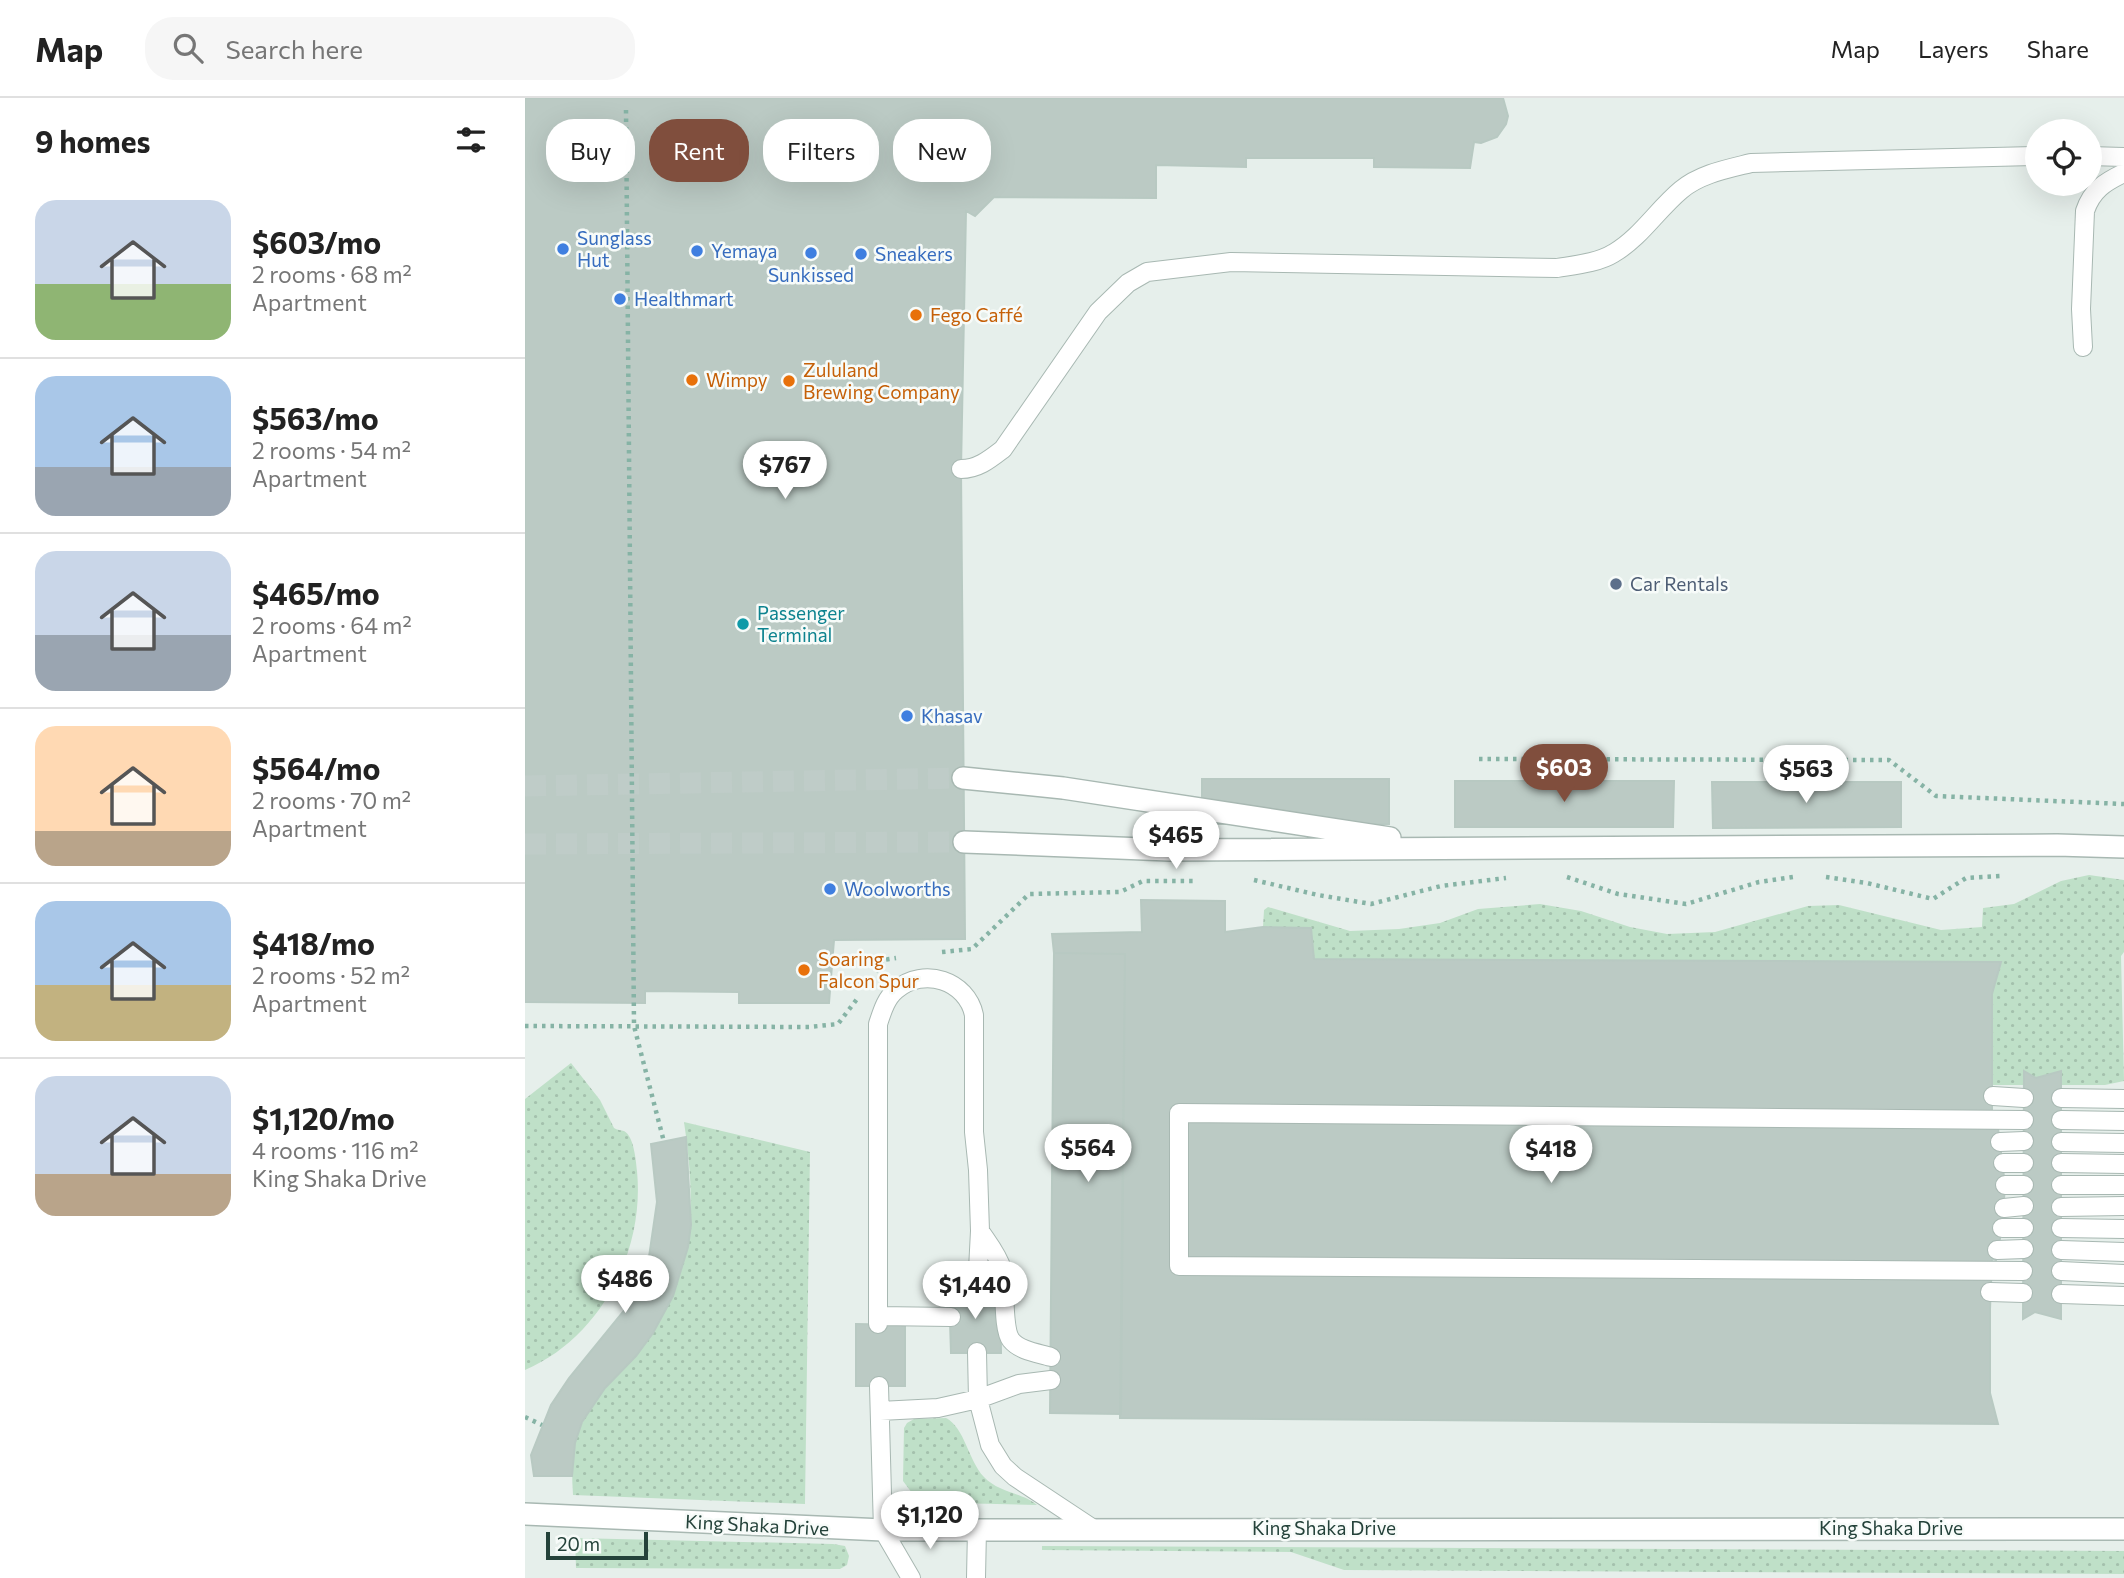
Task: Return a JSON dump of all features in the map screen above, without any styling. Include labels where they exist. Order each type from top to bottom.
[{"type":"street","points":[[963,778],[1098,793],[1456,848]]},
{"type":"street","points":[[964,842],[1169,850],[2057,845],[2124,847]]},
{"type":"street","name":"King Shaka Drive","points":[[525,1514],[883,1530],[2124,1529]]},
{"type":"lane","points":[[961,469],[970,469],[985,463],[1003,449],[1098,312],[1128,283],[1147,272],[1231,262],[1557,268],[1612,255],[1634,239],[1682,189],[1708,175],[1751,163],[2025,156]]},
{"type":"lane","points":[[2102,156],[2124,157]]},
{"type":"lane","points":[[2083,347],[2081,309],[2085,211],[2089,198],[2100,186],[2124,173]]},
{"type":"lane","points":[[951,1317],[878,1320],[878,1024],[884,1007],[895,990],[921,979],[945,980],[964,992],[971,1002],[974,1015],[974,1132],[980,1231],[977,1289]]},
{"type":"lane","points":[[1993,1096],[2024,1098]]},
{"type":"lane","points":[[2061,1098],[2124,1099]]},
{"type":"lane","points":[[2023,1271],[1179,1266],[1179,1113],[2024,1120]]},
{"type":"lane","points":[[2061,1120],[2124,1121]]},
{"type":"lane","points":[[2000,1142],[2024,1141]]},
{"type":"lane","points":[[2061,1142],[2124,1143]]},
{"type":"lane","points":[[2003,1163],[2024,1163]]},
{"type":"lane","points":[[2061,1163],[2124,1164]]},
{"type":"lane","points":[[2005,1185],[2024,1185]]},
{"type":"lane","points":[[2061,1185],[2124,1185]]},
{"type":"lane","points":[[2004,1208],[2024,1206]]},
{"type":"lane","points":[[2061,1207],[2124,1206]]},
{"type":"lane","points":[[2002,1228],[2024,1228]]},
{"type":"lane","points":[[2061,1228],[2124,1229]]},
{"type":"lane","points":[[980,1231],[1002,1268],[1006,1329],[1010,1338],[1019,1347],[1051,1357]]},
{"type":"lane","points":[[1997,1250],[2024,1250]]},
{"type":"lane","points":[[2061,1250],[2124,1252]]},
{"type":"lane","points":[[2061,1271],[2124,1274]]},
{"type":"lane","points":[[1990,1292],[2023,1293]]},
{"type":"lane","points":[[2060,1294],[2124,1296]]},
{"type":"lane","points":[[977,1352],[978,1399],[990,1445],[1003,1466],[1015,1477],[1093,1528]]},
{"type":"lane","points":[[880,1411],[939,1408],[978,1399],[1019,1384],[1051,1380]]},
{"type":"lane","points":[[879,1386],[883,1530],[911,1578]]},
{"type":"lane","points":[[976,1578],[977,1529]]},
{"type":"path","points":[[626,110],[634,1026],[664,1142]]},
{"type":"path","points":[[1479,759],[1889,760],[1936,796],[2124,804]]},
{"type":"path","points":[[1566,877],[1618,894],[1686,904],[1759,882],[1798,876]]},
{"type":"path","points":[[1822,876],[1867,883],[1933,899],[1966,878],[2006,876]]},
{"type":"path","points":[[1244,880],[1257,880],[1318,895],[1371,904],[1441,886],[1507,878]]},
{"type":"path","points":[[935,953],[972,949],[1029,894],[1120,892],[1143,881],[1206,880]]},
{"type":"path","points":[[870,981],[883,960],[898,958]]},
{"type":"path","points":[[525,1026],[809,1027],[838,1024],[861,994]]},
{"type":"path","points":[[525,1417],[543,1425]]},
{"type":"green space","points":[[2089,875],[2124,880],[2124,952],[2121,956],[2124,1081],[2105,1085],[1992,1085],[1992,994],[2001,962],[1314,959],[1310,928],[1263,927],[1264,910],[1268,907],[1350,931],[1399,929],[1440,923],[1478,909],[1540,904],[1581,911],[1630,927],[1667,934],[1715,932],[1808,906],[1839,905],[1941,930],[1982,927],[1983,908],[2014,904],[2061,881]]},
{"type":"green space","points":[[571,1063],[600,1100],[614,1128],[624,1131],[632,1143],[638,1201],[625,1261],[596,1314],[575,1337],[552,1356],[525,1370],[525,1099]]},
{"type":"green space","points":[[684,1122],[810,1152],[805,1504],[573,1495],[573,1455],[582,1424],[603,1391],[653,1331],[663,1315],[682,1268],[691,1197]]},
{"type":"green space","points":[[946,1418],[958,1429],[984,1477],[1037,1505],[953,1503],[915,1497],[903,1481],[904,1428],[914,1419]]},
{"type":"green space","points":[[575,1538],[833,1544],[845,1546],[849,1556],[847,1565],[840,1569],[576,1568]]},
{"type":"green space","points":[[1042,1546],[2124,1551],[2124,1574],[1344,1570],[1291,1552],[1042,1550]]},
{"type":"building","name":"Passenger Terminal","points":[[525,98],[1503,98],[1508,116],[1506,124],[1497,137],[1481,143],[1474,142],[1470,168],[1374,167],[1374,158],[1246,158],[1246,167],[1156,165],[1156,198],[994,197],[975,216],[966,211],[961,469],[965,939],[834,940],[829,1003],[739,1003],[739,992],[645,991],[645,1003],[525,1002]]},
{"type":"building","points":[[1202,779],[1389,779],[1389,824],[1202,824]]},
{"type":"building","points":[[1455,781],[1674,781],[1673,827],[1455,827]]},
{"type":"building","points":[[1712,782],[1901,782],[1901,827],[1713,828]]},
{"type":"building","points":[[1141,900],[1225,901],[1225,932],[1263,927],[1311,928],[1314,959],[2001,962],[1992,994],[1992,1127],[1998,1128],[2005,1185],[2002,1228],[1996,1260],[1992,1259],[1990,1309],[1990,1393],[1998,1424],[1120,1418],[1125,954],[1054,953],[1052,934],[1142,932]]},
{"type":"building","points":[[1054,953],[1125,954],[1121,1414],[1050,1413]]},
{"type":"building","points":[[2024,1071],[2036,1078],[2061,1071],[2061,1319],[2035,1312],[2023,1319]]},
{"type":"building","points":[[686,1137],[691,1225],[688,1247],[673,1296],[653,1333],[636,1356],[605,1388],[582,1422],[575,1443],[572,1476],[534,1476],[531,1455],[551,1405],[569,1378],[627,1307],[649,1257],[657,1202],[651,1144]]},
{"type":"building","points":[[949,1289],[1000,1289],[1001,1353],[951,1353]]},
{"type":"building","points":[[856,1324],[905,1325],[905,1386],[856,1386]]},
{"type":"tunnel","points":[[525,786],[963,778]]},
{"type":"tunnel","points":[[525,844],[964,842]]},
{"type":"place","name":"Sunglass Hut","points":[[563,249]]},
{"type":"place","name":"Yemaya","points":[[697,251]]},
{"type":"place","name":"Sunkissed","points":[[811,253]]},
{"type":"place","name":"Sneakers","points":[[861,254]]},
{"type":"place","name":"Healthmart","points":[[620,299]]},
{"type":"place","name":"Fego Caffé","points":[[916,315]]},
{"type":"place","name":"Wimpy","points":[[692,380]]},
{"type":"place","name":"Zululand Brewing Company","points":[[789,381]]},
{"type":"place","name":"Car Rentals","points":[[1616,584]]},
{"type":"place","name":"Passenger Terminal","points":[[743,624]]},
{"type":"place","name":"Khasav","points":[[907,716]]},
{"type":"place","name":"Woolworths","points":[[830,889]]},
{"type":"place","name":"Soaring Falcon Spur","points":[[804,970]]}]
